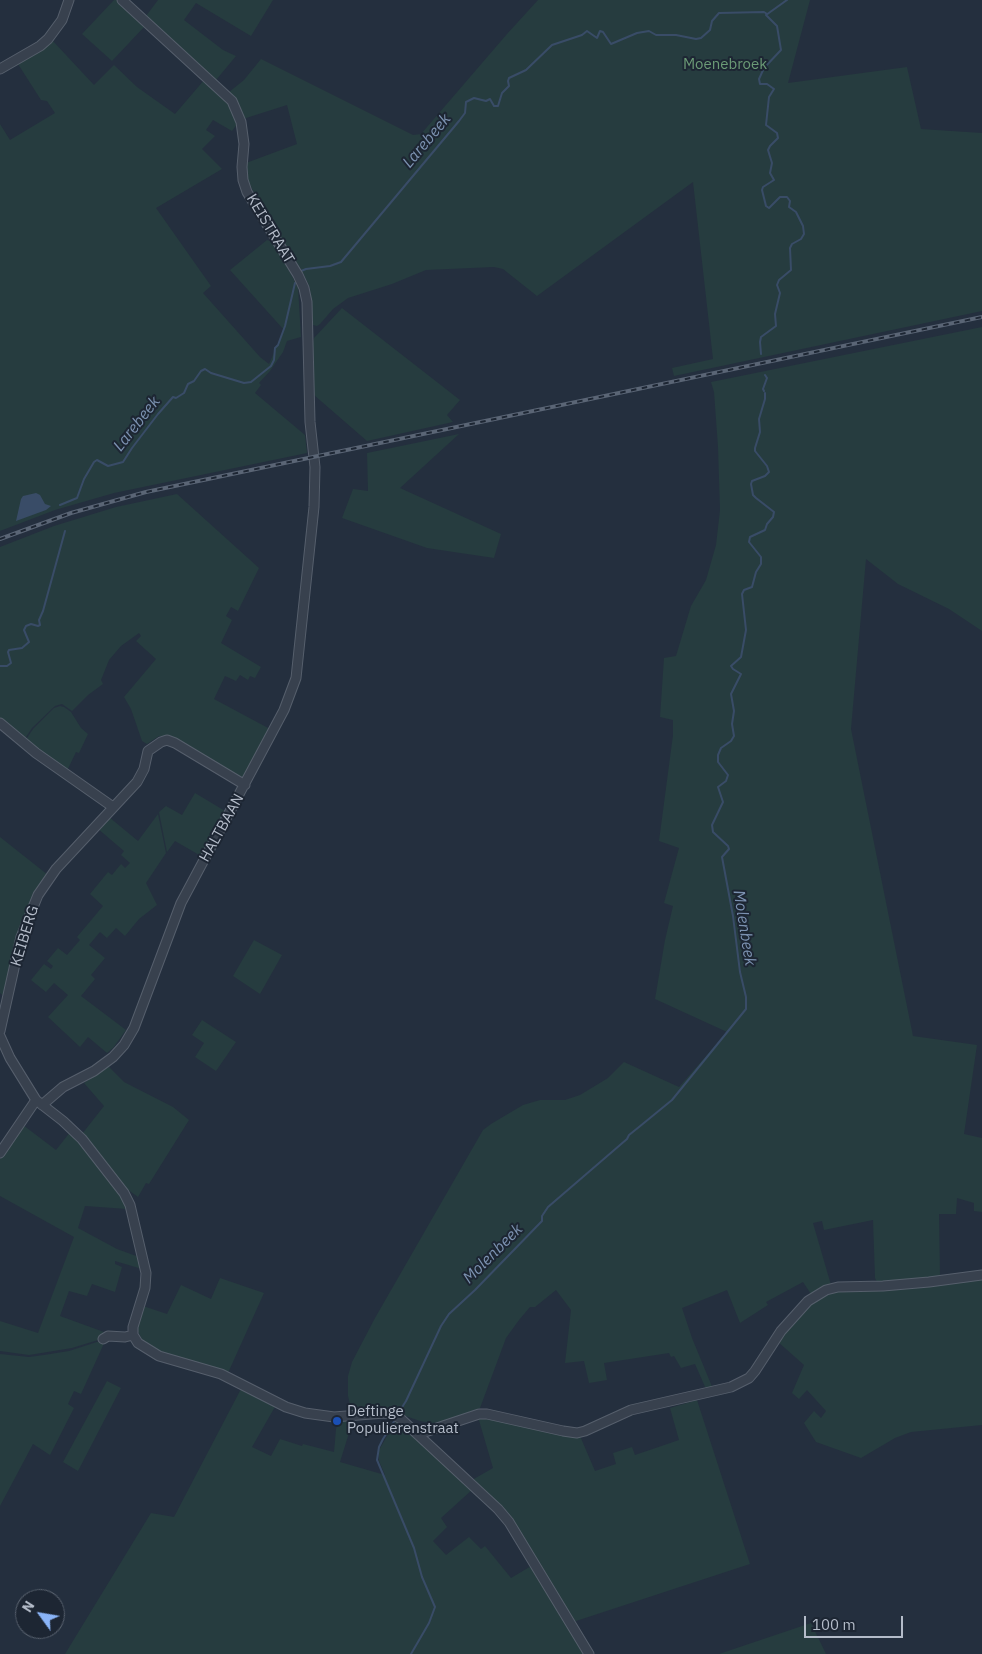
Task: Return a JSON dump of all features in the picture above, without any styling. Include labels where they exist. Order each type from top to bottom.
[{"type":"street","points":[[0,69],[40,46],[48,39],[62,20],[69,0]]},
{"type":"street","name":"KEISTRAAT","points":[[122,0],[232,101],[241,122],[244,144],[243,180],[247,192],[304,288],[307,302],[310,430],[315,467],[314,507]]},
{"type":"street","name":"HALTBAAN","points":[[0,1153],[39,1102],[107,1062],[124,1045],[134,1028],[181,903],[284,710],[296,678],[314,507]]},
{"type":"street","points":[[1,726],[113,807]]},
{"type":"street","name":"KEIBERG","points":[[0,1031],[21,937],[38,895],[56,869],[141,775],[148,752],[161,742],[167,740],[175,742],[245,786]]},
{"type":"street","points":[[0,1036],[10,1058],[39,1102],[82,1139],[118,1183],[130,1205],[146,1273],[145,1288],[133,1327],[133,1335],[138,1342],[159,1356],[221,1374],[295,1410],[334,1417],[392,1414],[401,1419],[419,1434],[509,1522],[589,1654]]},
{"type":"street","points":[[419,1434],[479,1414],[487,1414],[563,1431],[577,1433],[585,1431],[631,1410],[689,1398],[742,1383],[755,1371],[770,1345],[797,1312],[808,1301],[826,1290],[838,1287],[929,1282],[982,1275]]},
{"type":"street","points":[[103,1339],[108,1336],[133,1335]]},
{"type":"green space","points":[[114,0],[117,0],[145,26],[112,61],[82,34]]},
{"type":"green space","points":[[158,0],[273,0],[251,36],[196,3],[184,20],[223,50],[236,56],[216,80],[146,16]]},
{"type":"green space","name":"Moenebroek","points":[[538,0],[810,0],[788,83],[907,67],[921,129],[982,133],[982,311],[674,376],[672,368],[713,359],[693,182],[537,296],[503,269],[494,267],[426,270],[392,284],[348,298],[333,309],[320,324],[317,326],[313,325],[310,288],[302,271],[258,201],[248,180],[246,163],[297,144],[287,105],[243,119],[238,105],[229,92],[244,80],[261,59],[413,135],[421,134]]},
{"type":"green space","points":[[52,40],[94,85],[114,65],[137,87],[175,114],[205,79],[227,100],[238,123],[232,131],[213,120],[206,130],[215,136],[202,149],[222,169],[156,208],[211,286],[203,293],[260,357],[269,364],[284,330],[230,270],[267,240],[273,242],[298,287],[301,337],[287,341],[283,352],[259,383],[261,385],[255,393],[305,435],[307,453],[114,493],[55,510],[0,531],[0,124],[10,140],[55,113],[47,101],[41,100],[18,64]]},
{"type":"green space","points":[[342,308],[460,400],[447,415],[453,422],[367,441],[314,395],[314,338]]},
{"type":"green space","points":[[982,327],[982,631],[949,609],[898,584],[866,559],[851,729],[913,1036],[977,1045],[964,1134],[982,1138],[982,1212],[974,1211],[974,1203],[957,1198],[956,1214],[939,1214],[940,1276],[877,1282],[875,1278],[873,1220],[824,1230],[822,1221],[813,1223],[831,1285],[811,1294],[803,1282],[766,1302],[768,1305],[740,1323],[727,1290],[682,1308],[713,1389],[706,1389],[695,1364],[681,1368],[674,1356],[671,1357],[669,1353],[604,1363],[607,1380],[589,1383],[584,1361],[565,1363],[571,1310],[556,1290],[535,1307],[530,1307],[506,1338],[480,1408],[446,1421],[431,1423],[394,1412],[352,1413],[348,1396],[348,1376],[352,1362],[375,1318],[483,1130],[523,1105],[540,1100],[565,1100],[580,1095],[608,1078],[624,1062],[679,1087],[727,1032],[655,999],[673,906],[664,903],[679,848],[659,841],[673,735],[673,720],[660,717],[664,658],[676,656],[691,606],[706,580],[716,545],[720,510],[718,447],[714,392],[711,382]]},
{"type":"green space","points":[[459,434],[400,488],[501,534],[494,558],[427,548],[342,518],[353,489],[368,491],[367,453]]},
{"type":"green space","points":[[177,494],[259,568],[238,611],[231,607],[226,616],[232,620],[221,643],[261,667],[255,678],[250,676],[248,680],[240,675],[236,681],[225,676],[214,699],[270,729],[242,779],[174,737],[159,736],[147,744],[142,741],[131,709],[124,697],[156,659],[136,641],[141,636],[139,633],[121,646],[109,660],[101,680],[103,684],[88,695],[72,711],[62,704],[55,706],[32,728],[24,740],[0,720],[0,547],[54,526],[116,507]]},
{"type":"green space","points":[[60,706],[71,712],[81,728],[88,734],[79,753],[76,752],[66,773],[25,741],[33,729],[54,708]]},
{"type":"green space","points":[[195,793],[225,811],[201,856],[175,841],[167,852],[159,812],[166,806],[182,815]]},
{"type":"green space","points":[[158,814],[166,853],[146,883],[157,905],[139,919],[125,936],[116,928],[107,938],[100,932],[89,945],[105,958],[91,975],[95,979],[81,996],[126,1030],[107,1053],[88,1037],[80,1047],[48,1017],[68,995],[54,983],[46,992],[31,980],[44,964],[51,969],[53,966],[47,961],[58,948],[67,955],[80,940],[77,937],[103,906],[90,894],[108,872],[112,875],[121,864],[125,868],[130,863],[121,855],[124,851],[97,828],[109,817],[138,841]]},
{"type":"green space","points":[[0,837],[48,875],[39,888],[6,998],[0,993]]},
{"type":"green space","points":[[254,940],[282,955],[260,994],[233,976]]},
{"type":"green space","points":[[202,1020],[236,1042],[216,1071],[195,1057],[204,1043],[192,1035]]},
{"type":"green space","points":[[108,1066],[124,1082],[173,1107],[189,1120],[149,1184],[146,1183],[138,1197],[127,1189],[82,1134],[104,1106],[84,1083]]},
{"type":"green space","points":[[23,1125],[56,1150],[71,1131],[123,1196],[127,1209],[85,1206],[78,1228],[117,1249],[139,1257],[142,1269],[115,1261],[115,1264],[122,1267],[115,1292],[92,1284],[87,1296],[69,1291],[60,1316],[104,1332],[98,1340],[72,1348],[29,1355],[0,1351],[0,1321],[38,1333],[74,1237],[0,1196],[0,1159]]},
{"type":"green space","points":[[982,1277],[982,1425],[911,1432],[895,1438],[861,1458],[816,1442],[804,1423],[814,1411],[821,1418],[826,1411],[807,1390],[799,1399],[792,1393],[804,1365],[777,1341],[816,1298],[837,1289]]},
{"type":"green space","points":[[220,1278],[264,1293],[228,1373],[167,1356],[144,1343],[137,1330],[143,1306],[167,1314],[181,1285],[211,1299]]},
{"type":"green space","points":[[106,1339],[81,1394],[74,1391],[68,1404],[74,1408],[50,1455],[33,1444],[0,1506],[0,1354],[29,1357],[44,1355],[69,1351]]},
{"type":"green space","points":[[107,1381],[121,1388],[78,1471],[63,1462]]},
{"type":"green space","points":[[242,1387],[276,1405],[252,1447],[271,1456],[280,1439],[302,1446],[303,1444],[334,1452],[336,1429],[339,1420],[353,1420],[340,1462],[385,1475],[379,1461],[379,1450],[397,1419],[473,1489],[441,1518],[447,1527],[433,1541],[446,1555],[469,1537],[481,1549],[485,1546],[511,1578],[533,1565],[585,1654],[65,1654],[151,1513],[174,1517]]},
{"type":"green space","points":[[697,1400],[750,1564],[573,1622],[516,1525],[472,1480],[493,1468],[478,1417],[557,1434],[580,1436],[595,1471],[616,1464],[613,1453],[632,1447],[635,1455],[679,1440],[670,1408]]},
{"type":"green space","points":[[811,1623],[826,1654],[719,1654]]},
{"type":"water","points":[[36,493],[40,495],[45,504],[51,506],[46,510],[16,521],[23,496]]},
{"type":"waterway","points":[[761,354],[761,337],[776,326],[775,314],[780,293],[777,285],[779,280],[791,270],[790,248],[804,234],[803,226],[796,212],[789,207],[790,201],[787,197],[780,197],[769,208],[766,206],[762,190],[763,187],[774,180],[770,173],[772,163],[768,150],[778,138],[777,133],[766,125],[769,97],[774,89],[767,84],[760,84],[759,79],[764,68],[781,50],[777,26],[766,15],[787,0]]},
{"type":"waterway","name":"Larebeek","points":[[301,271],[341,262],[459,121],[465,113],[466,102],[474,98],[486,101],[490,99],[494,106],[498,106],[502,93],[509,86],[509,78],[526,70],[552,45],[582,35],[587,31],[597,38],[600,31],[603,32],[611,44],[637,33],[649,31],[656,35],[676,35],[696,39],[701,38],[710,30],[712,21],[719,13],[764,12],[767,14]]},
{"type":"waterway","name":"Larebeek","points":[[60,505],[77,498],[84,479],[94,462],[97,460],[108,466],[123,462],[158,414],[173,397],[176,398],[184,393],[188,384],[194,381],[201,371],[205,369],[211,373],[244,383],[251,382],[271,366],[274,360],[275,348],[285,326],[295,283]]},
{"type":"waterway","name":"Molenbeek","points":[[764,391],[767,378],[765,375]]},
{"type":"waterway","name":"Molenbeek","points":[[399,1412],[441,1326],[449,1314],[542,1221],[542,1216],[548,1207],[627,1139],[629,1135],[672,1100],[746,1009],[746,997],[740,972],[733,916],[722,857],[729,849],[713,832],[712,825],[723,802],[718,787],[726,781],[728,775],[718,762],[718,755],[721,748],[731,741],[734,736],[732,724],[734,711],[731,694],[741,674],[731,666],[741,657],[746,630],[742,594],[744,590],[752,587],[756,572],[761,564],[761,557],[749,542],[750,537],[765,530],[774,512],[753,495],[751,484],[752,481],[765,476],[769,472],[767,466],[755,451],[760,432],[759,419],[765,393]]},
{"type":"waterway","name":"Larebeek","points":[[0,666],[7,666],[11,663],[9,650],[22,648],[29,642],[24,630],[26,626],[31,624],[40,625],[39,620],[65,531]]},
{"type":"waterway","name":"Molenbeek","points":[[395,1420],[379,1447],[377,1460],[414,1548],[422,1577],[435,1607],[429,1623],[411,1654]]},
{"type":"railway","points":[[0,539],[71,513],[146,492],[982,317]]},
{"type":"place","name":"Deftinge Populierenstraat","points":[[337,1421]]}]
